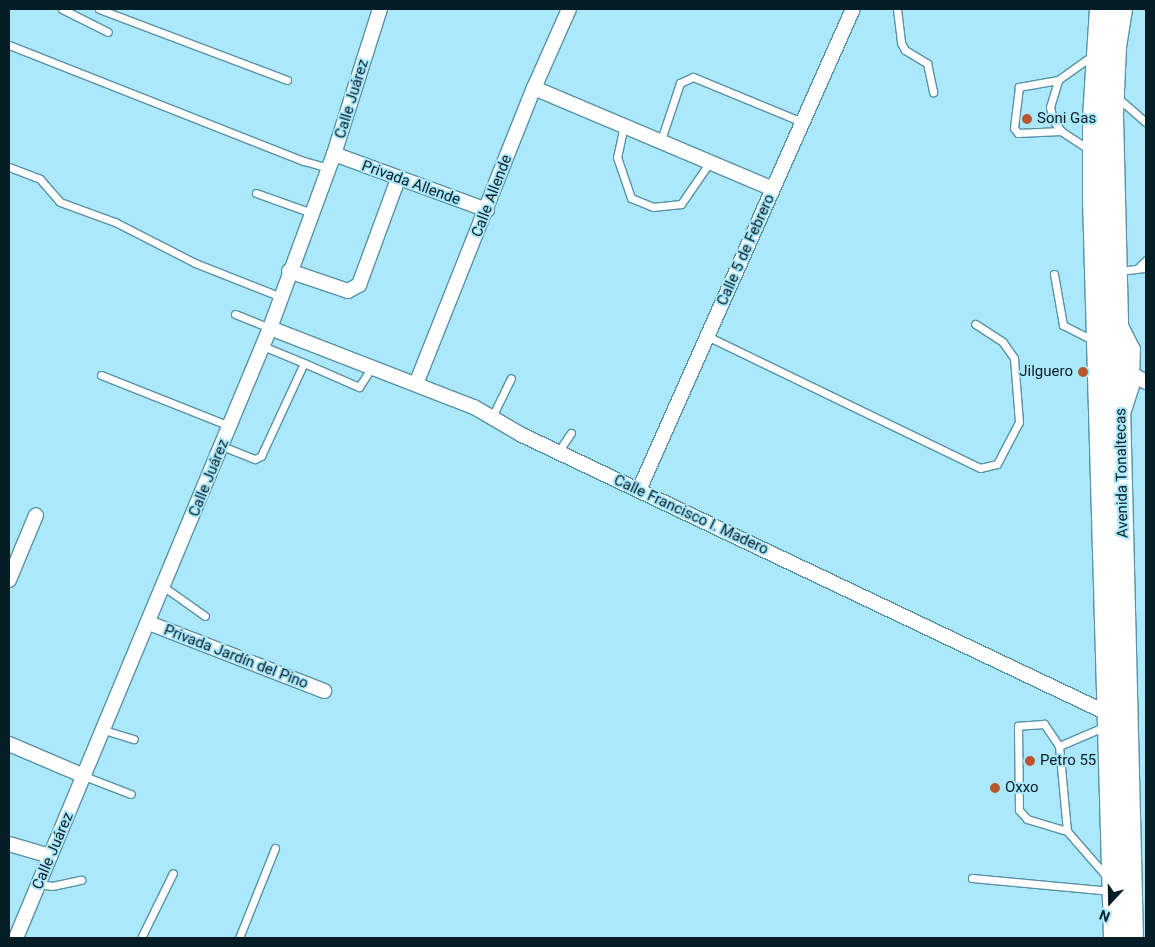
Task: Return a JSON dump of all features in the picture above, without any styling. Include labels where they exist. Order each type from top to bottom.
[{"type":"main road","name":"Avenida Tonaltecas","points":[[1102,9],[1098,52],[1094,152],[1115,938]]},
{"type":"main road","name":"Avenida Tonaltecas","points":[[1121,9],[1113,92],[1132,938]]},
{"type":"street","name":"Calle Juárez","points":[[14,935],[39,884],[263,346],[289,271],[334,154],[380,9]]},
{"type":"street","name":"Calle Allende","points":[[416,384],[487,210],[534,88],[569,9]]},
{"type":"street","name":"Calle 5 de Febrero","points":[[639,490],[852,9]]},
{"type":"street","points":[[534,88],[661,140],[773,189]]},
{"type":"street","name":"Privada Allende","points":[[334,154],[487,210]]},
{"type":"street","points":[[289,271],[348,291],[359,285],[398,179]]},
{"type":"street","points":[[1118,320],[1132,345],[1133,374],[1121,420]]},
{"type":"street","name":"Calle Francisco I. Madero","points":[[270,328],[474,407],[558,452],[1109,719]]},
{"type":"street","points":[[1133,374],[1146,382]]},
{"type":"street","points":[[9,580],[36,515]]},
{"type":"street","name":"Privada Jardín del Pino","points":[[149,623],[324,691]]},
{"type":"street","points":[[9,744],[84,776]]},
{"type":"street","points":[[9,844],[50,856]]},
{"type":"lane","points":[[62,9],[108,32]]},
{"type":"lane","points":[[99,9],[287,80]]},
{"type":"lane","points":[[897,9],[901,43],[905,50],[927,64],[933,92]]},
{"type":"lane","points":[[9,45],[304,161],[329,168]]},
{"type":"lane","points":[[1061,132],[1018,133],[1014,128],[1019,87],[1058,80],[1098,52]]},
{"type":"lane","points":[[661,140],[680,83],[693,77],[802,122]]},
{"type":"lane","points":[[1058,80],[1050,107],[1053,120],[1061,132],[1094,152]]},
{"type":"lane","points":[[1113,92],[1128,109],[1146,122]]},
{"type":"lane","points":[[624,125],[617,157],[631,198],[653,207],[681,204],[710,162]]},
{"type":"lane","points":[[9,167],[40,179],[60,202],[115,222],[195,263],[281,297]]},
{"type":"lane","points":[[256,193],[312,213]]},
{"type":"lane","points":[[1116,272],[1142,268],[1146,260]]},
{"type":"lane","points":[[1054,274],[1063,325],[1098,344]]},
{"type":"lane","points":[[235,314],[270,328]]},
{"type":"lane","points":[[707,336],[980,468],[996,464],[1019,422],[1014,358],[1003,342],[975,324]]},
{"type":"lane","points":[[263,346],[359,387],[372,367]]},
{"type":"lane","points":[[222,446],[255,459],[261,456],[304,363]]},
{"type":"lane","points":[[101,375],[230,426]]},
{"type":"lane","points":[[492,417],[511,378]]},
{"type":"lane","points":[[558,452],[570,433]]},
{"type":"lane","points":[[164,587],[205,616]]},
{"type":"lane","points":[[1059,746],[1109,719]]},
{"type":"lane","points":[[1067,831],[1059,746],[1044,724],[1018,726],[1019,810],[1027,819],[1067,831],[1114,888]]},
{"type":"lane","points":[[104,730],[134,739]]},
{"type":"lane","points":[[84,776],[131,794]]},
{"type":"lane","points":[[239,938],[275,848]]},
{"type":"lane","points":[[141,938],[173,873]]},
{"type":"lane","points":[[972,878],[1114,888]]},
{"type":"lane","points":[[39,884],[52,886],[81,880]]},
{"type":"place","name":"Soni Gas","points":[[1027,119]]},
{"type":"place","name":"Jilguero","points":[[1083,372]]},
{"type":"place","name":"Petro 55","points":[[1030,761]]},
{"type":"place","name":"Oxxo","points":[[995,788]]}]
